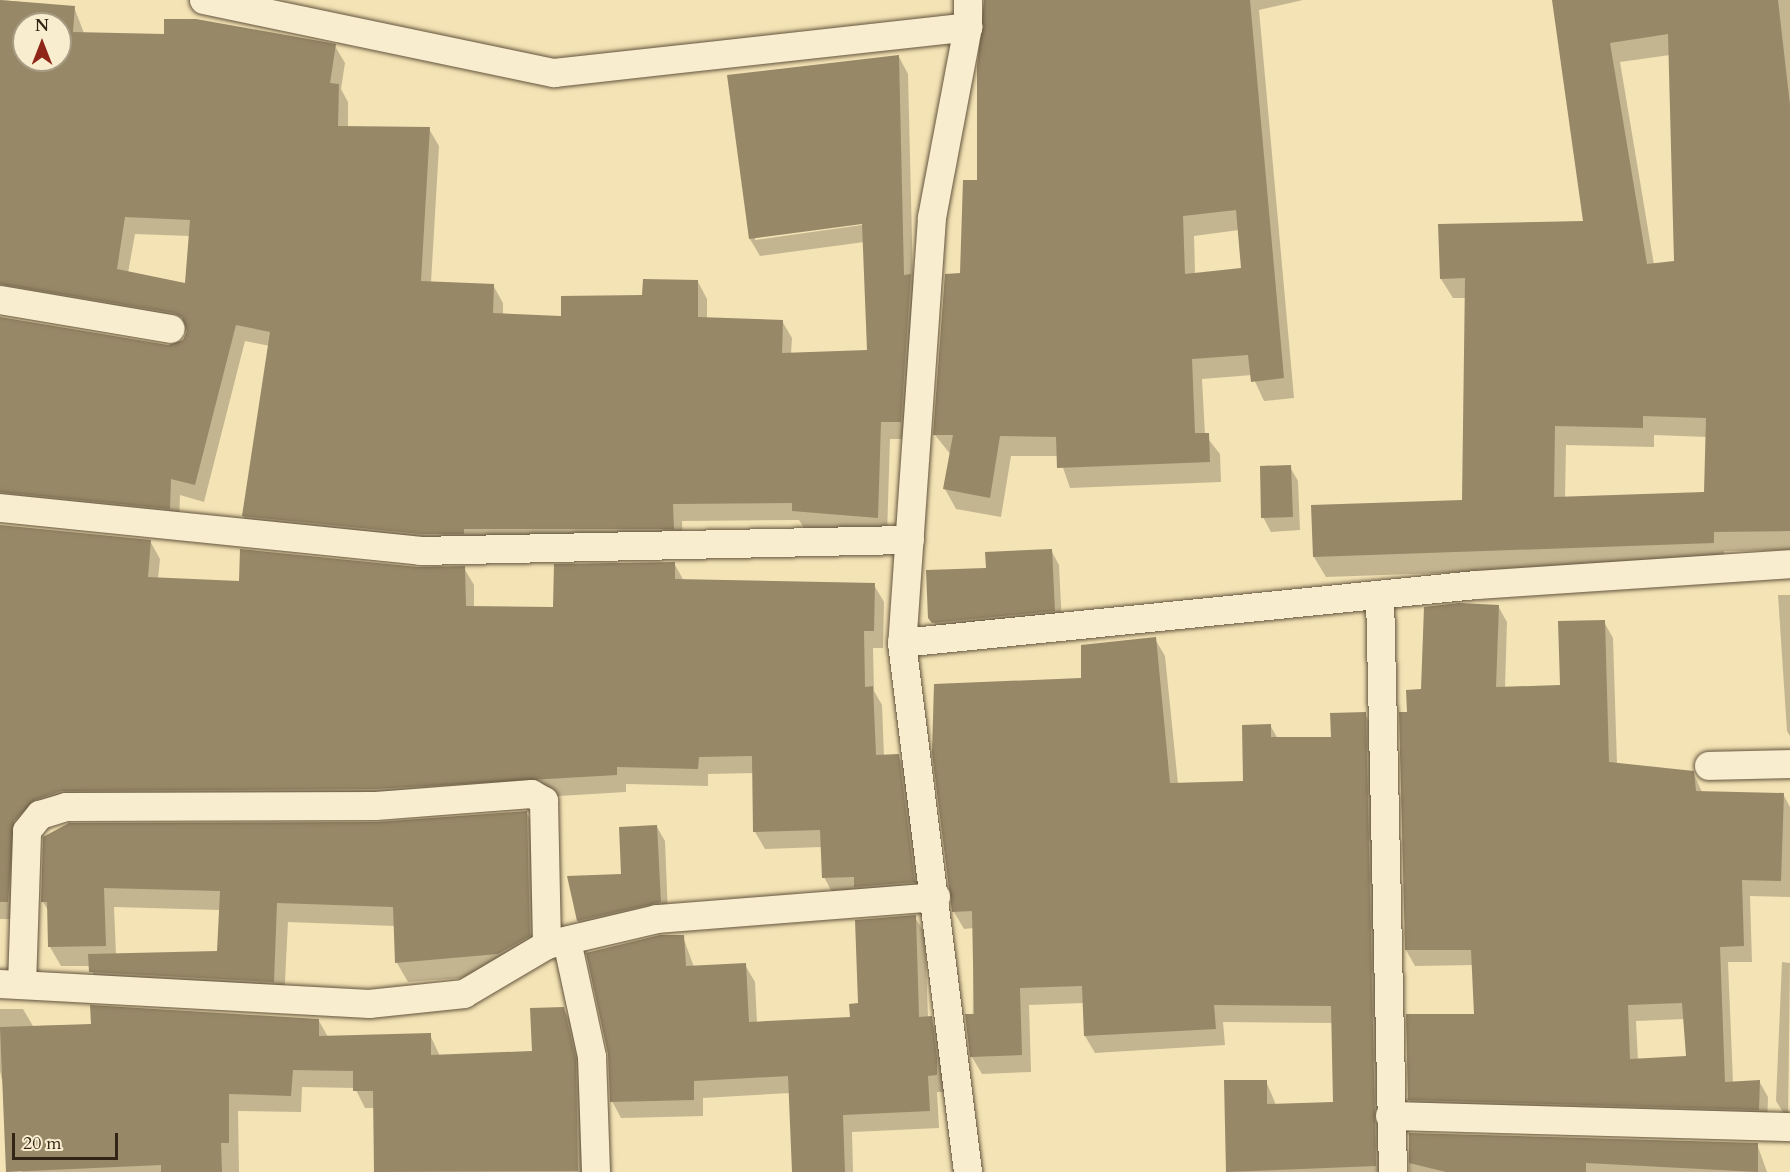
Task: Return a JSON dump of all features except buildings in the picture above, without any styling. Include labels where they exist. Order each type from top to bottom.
[{"type":"street","points":[[204,0],[305,10],[554,74],[968,14],[932,218],[902,643],[936,897],[968,1172]]},
{"type":"street","points":[[0,300],[171,329]]},
{"type":"street","points":[[0,508],[420,551],[910,540]]},
{"type":"street","points":[[902,643],[1380,595],[1790,564]]},
{"type":"street","points":[[1380,595],[1393,1172]]},
{"type":"street","points":[[1709,766],[1790,764]]},
{"type":"street","points":[[596,1172],[592,1057],[557,943],[544,801],[531,794],[376,806],[66,807],[40,815],[27,831],[11,984],[369,1004],[464,994],[557,943],[657,919],[936,897]]},
{"type":"street","points":[[1390,1116],[1790,1127]]}]
